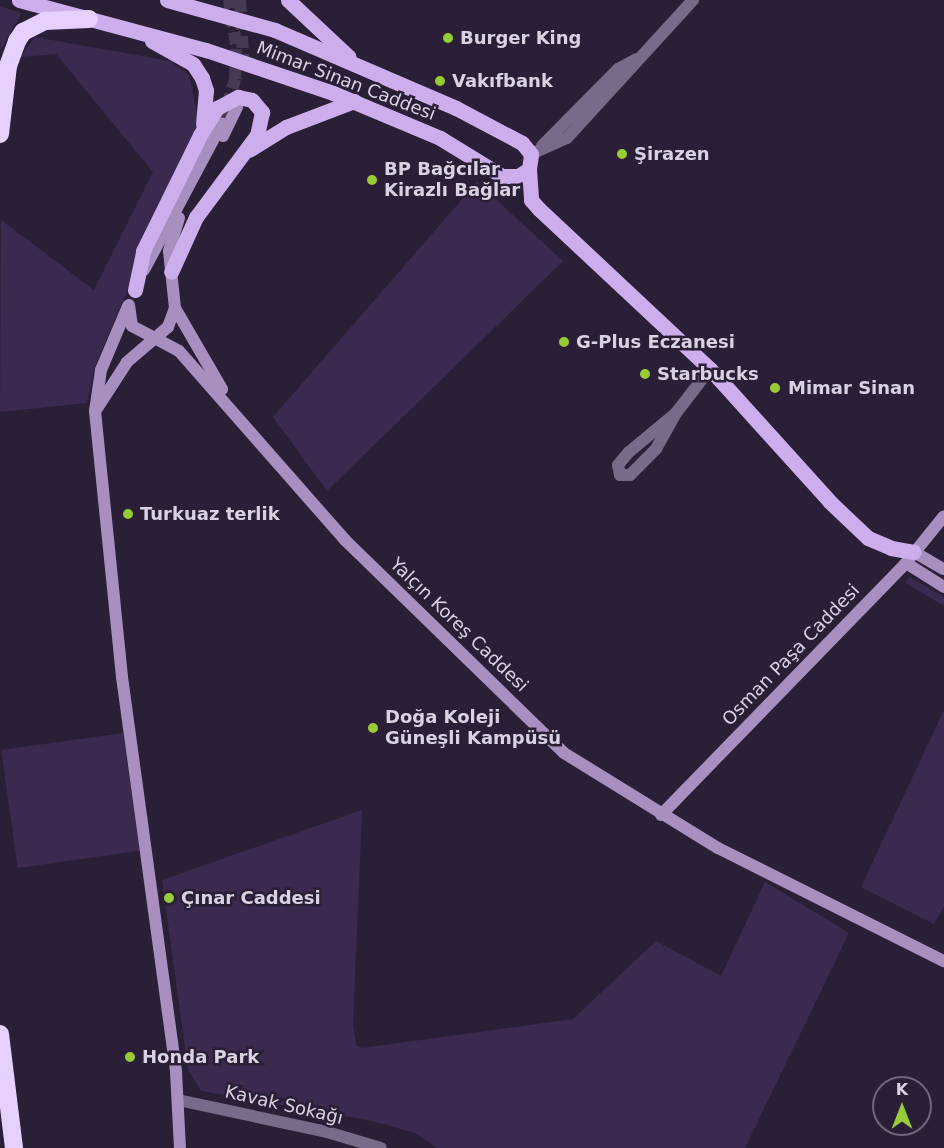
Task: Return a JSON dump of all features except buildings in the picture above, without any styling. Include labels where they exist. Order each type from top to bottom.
[{"type":"highway","points":[[0,134],[8,66],[17,41],[45,21],[89,19]]},
{"type":"highway","points":[[0,1034],[14,1148]]},
{"type":"main road","name":"Mimar Sinan Caddesi","points":[[19,0],[206,50],[354,101],[440,138],[502,176],[518,176],[533,157],[507,132],[351,59],[275,30],[167,0]]},
{"type":"main road","points":[[288,0],[351,59]]},
{"type":"main road","points":[[131,29],[193,64],[206,90],[206,112],[200,135]]},
{"type":"main road","points":[[135,290],[143,251],[200,135],[217,108],[238,97],[252,100],[262,112],[261,125],[244,153],[196,217],[171,272]]},
{"type":"main road","points":[[244,153],[286,127],[354,101]]},
{"type":"main road","points":[[237,107],[172,231],[171,272],[175,308],[240,418]]},
{"type":"main road","points":[[180,1148],[178,1100],[122,677],[95,411],[101,370],[135,290],[222,123]]},
{"type":"main road","points":[[533,157],[527,182],[531,200],[539,209],[710,369],[868,538],[944,569]]},
{"type":"main road","name":"Yalçın Koreş Caddesi","points":[[129,305],[132,326],[179,351],[345,540],[564,753],[661,815],[944,961]]},
{"type":"main road","points":[[95,411],[127,362],[157,339],[168,327],[175,308]]},
{"type":"main road","name":"Osman Paşa Caddesi","points":[[661,815],[910,557],[944,516]]},
{"type":"main road","points":[[910,557],[944,587]]},
{"type":"street","points":[[533,157],[567,138],[693,0]]},
{"type":"street","points":[[676,413],[650,430],[629,452],[618,465],[620,475],[630,475],[656,449],[676,413],[710,369]]},
{"type":"street","name":"Kavak Sokağı","points":[[178,1100],[381,1148]]},
{"type":"shaded area","points":[[0,6],[21,13],[1,50],[0,44]]},
{"type":"shaded area","points":[[35,37],[170,61],[189,75],[199,123],[95,366],[87,403],[0,412],[1,220],[94,290],[153,172],[56,54],[21,57]]},
{"type":"shaded area","points":[[477,182],[563,261],[327,491],[273,417]]},
{"type":"shaded area","points":[[910,577],[944,597],[944,606],[904,582]]},
{"type":"shaded area","points":[[944,710],[944,906],[934,924],[861,887]]},
{"type":"shaded area","points":[[123,733],[140,851],[18,868],[1,750]]},
{"type":"shaded area","points":[[362,810],[353,1025],[356,1045],[362,1048],[573,1019],[656,941],[721,976],[765,882],[849,933],[745,1148],[437,1148],[415,1133],[368,1120],[201,1091],[188,1070],[162,880]]},
{"type":"tunnel","points":[[222,123],[235,79],[236,44],[229,0]]},
{"type":"tunnel","points":[[240,0],[244,71]]},
{"type":"place","name":"Burger King","points":[[448,38]]},
{"type":"place","name":"Vakıfbank","points":[[440,81]]},
{"type":"place","name":"Şirazen","points":[[622,154]]},
{"type":"place","name":"BP Bağcılar Kirazlı Bağlar","points":[[372,180]]},
{"type":"place","name":"G-Plus Eczanesi","points":[[564,342]]},
{"type":"place","name":"Starbucks","points":[[645,374]]},
{"type":"place","name":"Mimar Sinan","points":[[775,388]]},
{"type":"place","name":"Turkuaz terlik","points":[[128,514]]},
{"type":"place","name":"Doğa Koleji Güneşli Kampüsü","points":[[373,728]]},
{"type":"place","name":"Çınar Caddesi","points":[[169,898]]},
{"type":"place","name":"Honda Park","points":[[130,1057]]}]
